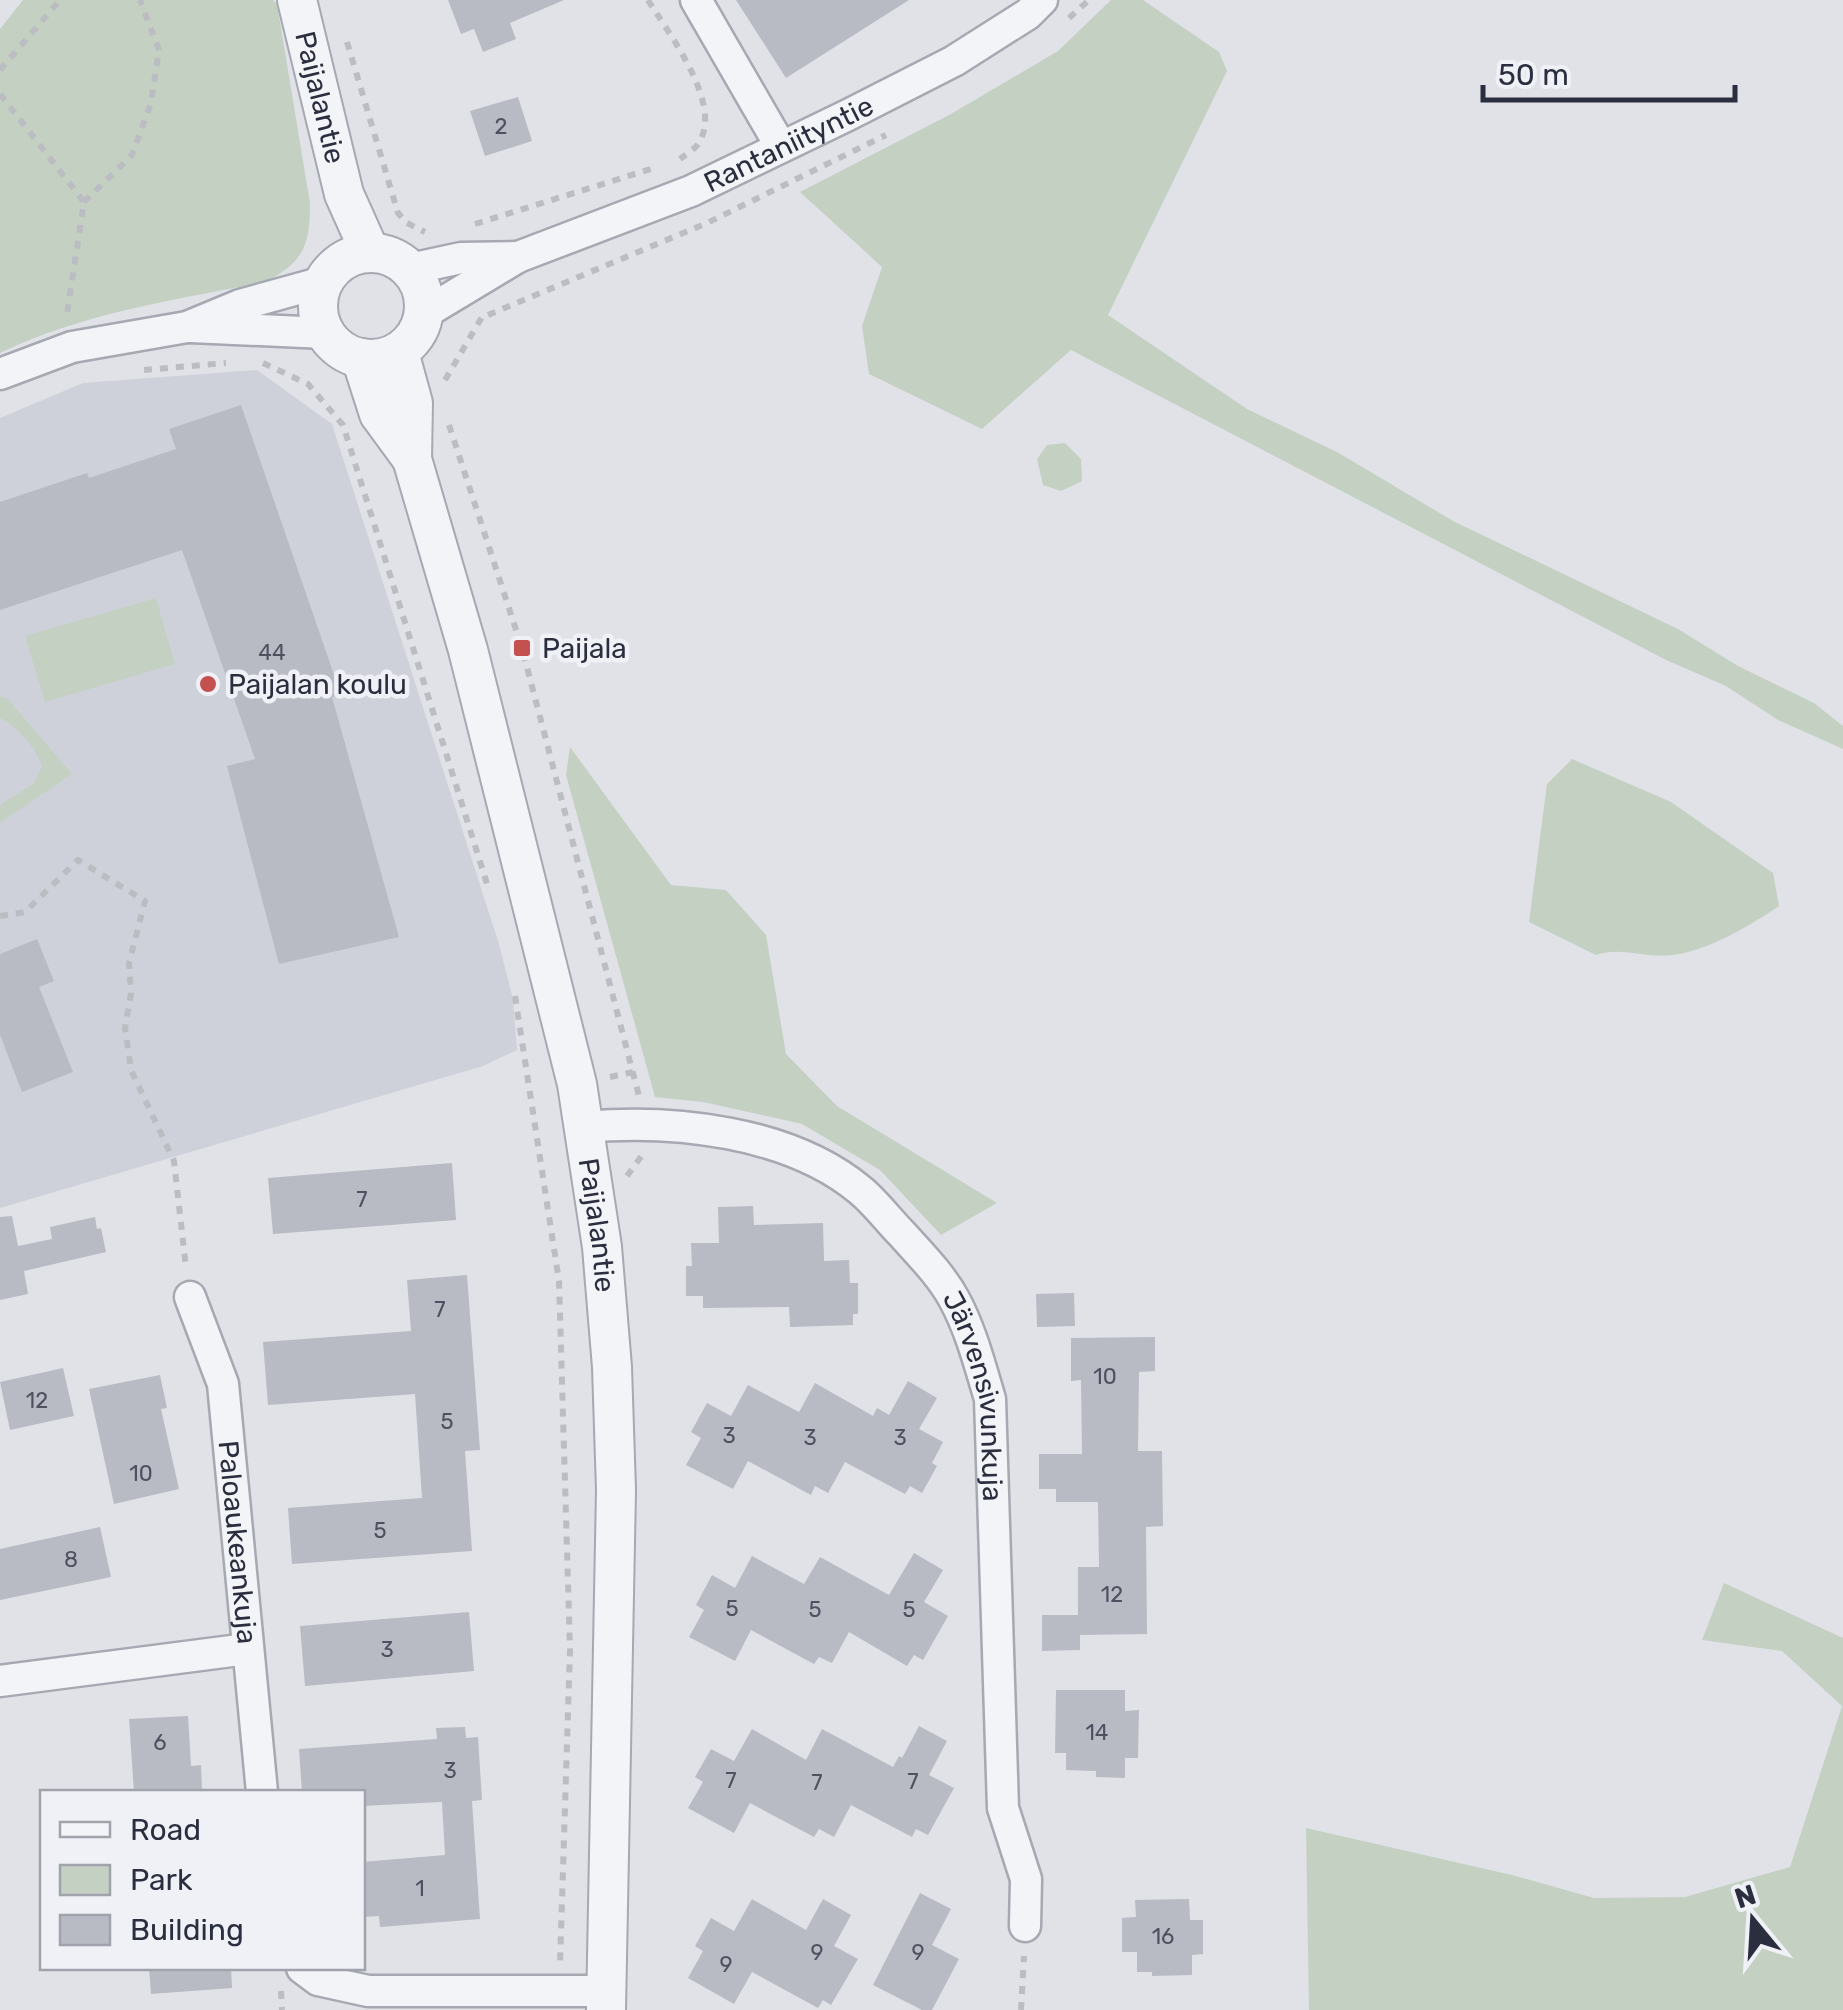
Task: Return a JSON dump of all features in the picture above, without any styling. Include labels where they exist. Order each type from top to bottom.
[{"type":"street","name":"Paijalantie","points":[[298,0],[344,194],[344,266]]},
{"type":"street","points":[[696,0],[782,147]]},
{"type":"street","name":"Rantaniityntie","points":[[425,313],[518,257],[692,191],[954,61],[1028,14],[1042,0]]},
{"type":"street","name":"Rantaniityntie","points":[[410,269],[455,244],[518,257]]},
{"type":"street","points":[[187,327],[344,266],[399,260],[420,282],[425,313],[411,342],[399,352],[374,360],[361,358],[334,345],[325,333],[318,316],[318,299],[344,266]]},
{"type":"street","points":[[0,374],[72,347],[187,327],[325,333]]},
{"type":"street","name":"Paijalantie","points":[[399,352],[413,403],[412,459],[468,650],[577,1084],[602,1247],[612,1367],[616,1490],[607,2000]]},
{"type":"street","name":"Paijalantie","points":[[361,358],[379,414],[412,459]]},
{"type":"street","name":"Järvensivunkuja","points":[[584,1127],[645,1124],[734,1134],[806,1157],[860,1189],[954,1298],[975,1347],[990,1399],[1003,1808],[1026,1880],[1026,1926]]},
{"type":"street","name":"Paloaukeankuja","points":[[190,1296],[224,1384],[262,1790]]},
{"type":"street","points":[[0,1681],[247,1648]]},
{"type":"street","points":[[305,1970],[318,1980],[368,1991],[559,1993],[607,2000]]},
{"type":"path","points":[[0,70],[60,0]]},
{"type":"path","points":[[72,347],[65,316],[84,202],[132,155],[150,103],[159,50],[140,0]]},
{"type":"path","points":[[648,0],[702,96],[706,120],[698,144],[677,161]]},
{"type":"path","points":[[345,32],[398,212],[417,230],[455,244],[658,167]]},
{"type":"path","points":[[0,94],[84,202]]},
{"type":"path","points":[[440,394],[448,372],[482,317],[472,287]]},
{"type":"path","points":[[258,360],[308,384],[342,425],[488,889]]},
{"type":"path","points":[[132,370],[240,362]]},
{"type":"path","points":[[446,413],[522,648],[633,1072]]},
{"type":"path","points":[[0,916],[25,912],[78,860],[145,901],[128,963],[131,993],[124,1028],[131,1070],[174,1161],[190,1296]]},
{"type":"path","points":[[513,982],[558,1280],[570,1650],[559,1993]]},
{"type":"path","points":[[1021,2010],[1026,1926]]},
{"type":"shaded area","name":"Paijalan koulu","points":[[257,370],[332,424],[499,944],[513,999],[517,1050],[483,1066],[0,1208],[0,418],[83,383]]},
{"type":"green space","points":[[23,0],[273,0],[277,4],[310,203],[306,242],[296,260],[265,282],[97,318],[0,353],[0,29]]},
{"type":"green space","points":[[1111,0],[1143,0],[1219,52],[1227,71],[1108,315],[1247,409],[1337,452],[1453,521],[1678,629],[1738,666],[1814,703],[1843,726],[1843,749],[1778,720],[1726,686],[1666,660],[1071,350],[982,429],[869,374],[862,326],[882,267],[800,192],[951,114],[1058,51]]},
{"type":"green space","points":[[1065,443],[1081,459],[1082,481],[1061,491],[1043,485],[1037,459],[1047,445]]},
{"type":"green space","points":[[156,598],[175,664],[45,702],[25,636]]},
{"type":"green space","points":[[0,696],[8,699],[72,774],[0,823],[0,805],[34,783],[42,766],[25,738],[0,718]]},
{"type":"green space","points":[[570,747],[671,885],[726,890],[766,935],[786,1054],[837,1106],[997,1203],[941,1235],[880,1170],[802,1124],[703,1102],[655,1097],[566,775]]},
{"type":"green space","points":[[1572,759],[1671,802],[1773,873],[1779,906],[1715,943],[1663,956],[1615,952],[1596,955],[1529,922],[1547,784]]},
{"type":"green space","points":[[1724,1583],[1843,1638],[1843,2010],[1309,2010],[1306,1828],[1594,1898],[1685,1897],[1790,1867],[1842,1706],[1782,1651],[1702,1640]]},
{"type":"building","points":[[448,0],[564,0],[510,23],[516,39],[483,52],[474,29],[461,34]]},
{"type":"building","points":[[736,0],[909,0],[786,78]]},
{"type":"building","points":[[518,97],[532,141],[485,156],[470,111]]},
{"type":"building","points":[[241,405],[341,695],[332,697],[399,937],[279,964],[227,766],[255,759],[182,550],[0,610],[0,502],[176,449],[169,429]]},
{"type":"building","points":[[37,939],[54,981],[39,987],[73,1072],[22,1092],[0,1035],[0,954]]},
{"type":"building","points":[[452,1163],[456,1220],[273,1234],[268,1178]]},
{"type":"building","points":[[753,1206],[754,1225],[823,1223],[824,1261],[849,1260],[850,1283],[858,1283],[858,1314],[853,1314],[853,1325],[790,1327],[789,1307],[703,1308],[703,1296],[686,1296],[686,1266],[692,1266],[691,1243],[719,1243],[718,1207]]},
{"type":"building","points":[[12,1216],[18,1246],[52,1239],[50,1227],[95,1217],[106,1252],[24,1271],[28,1294],[0,1300],[0,1217]]},
{"type":"building","points":[[467,1275],[480,1450],[465,1451],[472,1551],[292,1564],[288,1508],[422,1498],[415,1394],[268,1405],[263,1342],[411,1331],[407,1280]]},
{"type":"building","points":[[1074,1293],[1075,1326],[1037,1327],[1036,1294]]},
{"type":"building","points":[[1155,1337],[1155,1371],[1139,1372],[1138,1451],[1162,1451],[1163,1526],[1146,1527],[1147,1634],[1080,1635],[1080,1650],[1042,1651],[1042,1615],[1078,1615],[1078,1567],[1099,1567],[1098,1502],[1056,1502],[1056,1489],[1039,1489],[1039,1454],[1082,1454],[1081,1380],[1071,1381],[1071,1338]]},
{"type":"building","points":[[63,1368],[74,1416],[10,1430],[0,1382]]},
{"type":"building","points":[[160,1375],[167,1408],[161,1409],[179,1489],[114,1504],[89,1389]]},
{"type":"building","points":[[908,1381],[937,1398],[919,1429],[943,1442],[932,1463],[937,1466],[922,1493],[910,1486],[905,1494],[845,1462],[828,1493],[815,1486],[811,1495],[748,1461],[733,1489],[686,1465],[701,1438],[691,1432],[707,1403],[731,1416],[748,1385],[799,1412],[815,1383],[873,1416],[877,1408],[889,1415]]},
{"type":"building","points":[[100,1527],[111,1577],[0,1600],[0,1549]]},
{"type":"building","points":[[914,1553],[943,1570],[924,1602],[948,1616],[923,1660],[914,1655],[907,1666],[849,1632],[832,1663],[819,1657],[814,1664],[751,1630],[735,1661],[689,1637],[704,1610],[696,1605],[712,1575],[735,1588],[752,1556],[804,1584],[820,1557],[889,1595]]},
{"type":"building","points":[[469,1612],[474,1671],[305,1686],[300,1626]]},
{"type":"building","points":[[1056,1690],[1125,1690],[1125,1711],[1139,1710],[1138,1758],[1125,1758],[1125,1778],[1096,1777],[1096,1771],[1066,1770],[1066,1753],[1055,1753]]},
{"type":"building","points":[[188,1716],[191,1766],[201,1765],[202,1790],[134,1790],[129,1719]]},
{"type":"building","points":[[919,1726],[947,1741],[929,1775],[954,1788],[928,1835],[916,1829],[912,1837],[851,1805],[834,1837],[819,1829],[814,1837],[750,1803],[734,1833],[688,1808],[703,1782],[695,1777],[711,1749],[734,1761],[752,1729],[806,1760],[822,1729],[893,1767]]},
{"type":"building","points":[[465,1727],[466,1738],[478,1737],[482,1800],[472,1801],[480,1919],[380,1927],[379,1916],[365,1917],[365,1862],[445,1855],[442,1802],[365,1806],[365,1790],[302,1790],[299,1749],[437,1739],[436,1728]]},
{"type":"building","points":[[920,1893],[951,1909],[932,1945],[959,1959],[932,2010],[922,2010],[873,1985]]},
{"type":"building","points":[[752,1899],[806,1930],[823,1899],[851,1915],[834,1946],[858,1959],[831,2005],[823,2000],[818,2008],[752,1972],[734,2004],[688,1978],[703,1951],[695,1946],[711,1918],[734,1931]]},
{"type":"building","points":[[1189,1899],[1190,1920],[1203,1920],[1203,1954],[1192,1955],[1192,1975],[1152,1976],[1152,1972],[1137,1972],[1137,1952],[1122,1952],[1122,1918],[1136,1917],[1135,1900]]},
{"type":"building","points":[[149,1970],[231,1970],[232,1988],[151,1994]]},
{"type":"place","name":"Paijala","points":[[522,648]]},
{"type":"place","name":"Paijalan koulu","points":[[208,684]]}]
